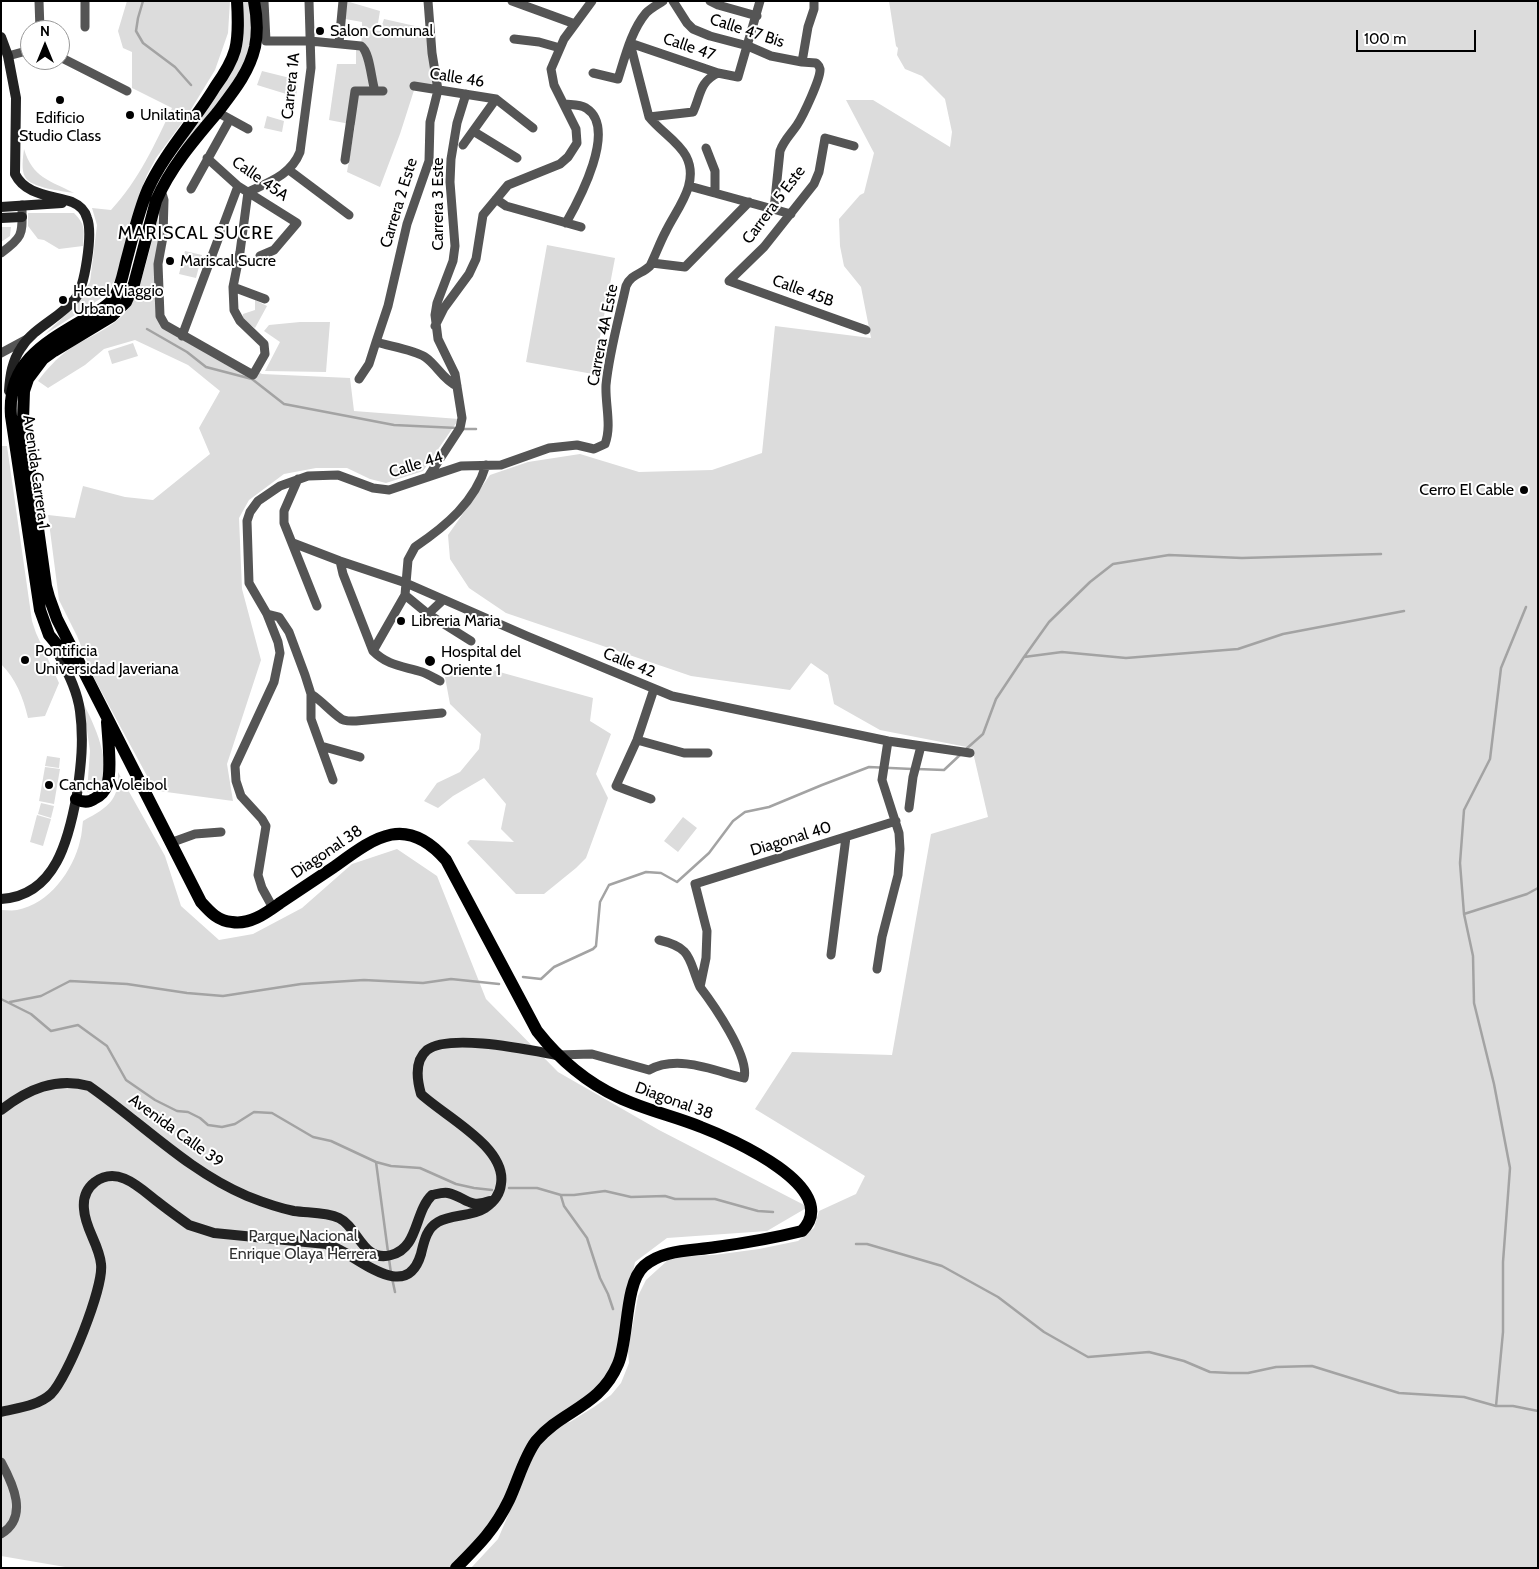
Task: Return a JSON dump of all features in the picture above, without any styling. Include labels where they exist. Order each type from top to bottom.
[{"type":"main road","name":"Avenida Carrera 1","points":[[88,682],[49,635],[40,610],[10,404],[17,377],[32,354],[53,337],[100,310],[114,298],[121,284],[140,213],[153,179],[161,164],[207,100],[231,60],[238,32],[237,1]]},
{"type":"main road","name":"Avenida Carrera 1","points":[[254,1],[257,33],[252,58],[238,85],[185,152],[161,190],[156,201],[134,284],[126,302],[112,316],[43,359],[28,379],[24,391],[23,420],[48,597],[88,682],[170,843],[201,902],[212,914],[221,920],[243,922],[273,908]]},
{"type":"main road","points":[[76,799],[90,802],[100,796],[107,786],[109,774],[107,719]]},
{"type":"main road","name":"Diagonal 38","points":[[273,908],[368,842],[393,834],[409,836],[424,841],[435,848],[446,860],[533,1025],[557,1054],[593,1084],[618,1098],[701,1127],[759,1154],[796,1181],[808,1195],[811,1214],[807,1226],[802,1231],[714,1248],[686,1250],[660,1257],[643,1267],[633,1285],[619,1364],[601,1392],[556,1424],[536,1442],[494,1527],[487,1537],[456,1568]]},
{"type":"street","points":[[39,1],[40,20]]},
{"type":"street","points":[[85,1],[86,27]]},
{"type":"street","points":[[264,1],[266,41],[339,43],[364,48],[379,91],[355,91],[345,160]]},
{"type":"street","name":"Carrera 1A","points":[[289,170],[300,152],[311,68],[309,1]]},
{"type":"street","points":[[339,43],[343,1]]},
{"type":"street","points":[[512,1],[575,24]]},
{"type":"street","points":[[435,326],[444,308],[469,274],[476,259],[480,245],[483,215],[508,185],[560,164],[573,151],[577,143],[576,129],[551,74],[551,69],[560,48],[592,1]]},
{"type":"street","points":[[592,73],[618,79],[638,24],[647,12],[663,1]]},
{"type":"street","name":"Calle 47 Bis","points":[[673,1],[687,23],[693,28],[710,36],[748,46],[771,56],[816,63],[820,66],[820,72]]},
{"type":"street","points":[[748,46],[760,1]]},
{"type":"street","points":[[802,62],[808,27],[814,9],[814,1]]},
{"type":"street","name":"Carrera 2 Este","points":[[358,379],[369,364],[388,306],[406,224],[429,161],[430,122],[438,90],[427,2]]},
{"type":"street","points":[[716,3],[757,16]]},
{"type":"street","points":[[1,37],[17,110],[15,174],[24,186],[30,190],[78,205],[87,216],[89,226],[83,284],[77,297],[69,306],[29,337],[1,353]]},
{"type":"street","points":[[514,39],[539,42],[560,48]]},
{"type":"street","points":[[630,43],[649,117],[657,127],[678,145],[688,162],[689,186],[652,264],[686,268],[749,202]]},
{"type":"street","name":"Calle 47","points":[[630,43],[718,73],[738,77],[748,46]]},
{"type":"street","points":[[4,56],[20,52]]},
{"type":"street","points":[[70,62],[127,91]]},
{"type":"street","name":"Carrera 5 Este","points":[[774,209],[780,151],[783,142],[797,125],[817,84],[820,72]]},
{"type":"street","points":[[649,117],[694,112],[705,81],[718,73]]},
{"type":"street","name":"Calle 46","points":[[414,86],[496,99]]},
{"type":"street","name":"Carrera 3 Este","points":[[428,477],[460,428],[462,418],[455,374],[438,338],[435,315],[437,303],[453,261],[455,246],[450,182],[451,159],[457,123],[466,94]]},
{"type":"street","points":[[463,145],[496,99],[533,128]]},
{"type":"street","points":[[564,104],[580,105],[588,109],[593,114],[597,123],[599,139],[590,173],[566,223]]},
{"type":"street","points":[[217,112],[248,129]]},
{"type":"street","points":[[191,189],[230,119]]},
{"type":"street","points":[[473,131],[517,158]]},
{"type":"street","name":"Carrera 5 Este","points":[[729,281],[764,246],[814,184],[819,172],[826,138],[854,146]]},
{"type":"street","points":[[706,148],[715,171],[715,193]]},
{"type":"street","name":"Calle 45A","points":[[207,158],[238,186],[297,222],[274,250],[260,256]]},
{"type":"street","points":[[161,190],[164,200],[163,238],[158,264],[160,316],[165,326],[253,375],[265,354],[264,344],[240,321],[234,310],[233,288],[248,192],[274,180],[289,170],[349,215]]},
{"type":"street","points":[[182,336],[238,186]]},
{"type":"street","points":[[689,186],[791,214]]},
{"type":"street","points":[[496,199],[506,206],[581,226]]},
{"type":"street","points":[[1,207],[67,202],[78,205]]},
{"type":"street","points":[[1,253],[18,239],[22,232],[22,205]]},
{"type":"street","points":[[1,218],[22,217]]},
{"type":"street","name":"Carrera 4A Este","points":[[604,444],[607,435],[606,396],[608,374],[626,286],[631,278],[646,270],[652,264]]},
{"type":"street","name":"Calle 45B","points":[[729,281],[866,330]]},
{"type":"street","points":[[233,288],[265,299]]},
{"type":"street","points":[[10,404],[12,367],[19,349],[29,337]]},
{"type":"street","points":[[376,342],[423,356],[450,383],[457,386]]},
{"type":"street","name":"Calle 44","points":[[273,908],[262,888],[258,875],[266,826],[241,796],[235,776],[236,766],[274,682],[279,660],[278,642],[267,614],[249,583],[247,521],[250,512],[258,500],[280,486],[298,479],[322,474],[338,475],[379,490],[394,488],[461,466],[501,465],[533,452],[549,448],[577,445],[594,449],[604,444]]},
{"type":"street","points":[[373,651],[405,595],[408,560],[412,550],[415,546],[440,530],[463,506],[480,482],[486,465]]},
{"type":"street","points":[[298,479],[286,506],[284,523],[317,606]]},
{"type":"street","name":"Calle 42","points":[[293,543],[340,561],[406,582],[443,600],[684,700],[888,741],[970,753]]},
{"type":"street","points":[[340,561],[343,574],[373,651],[381,660],[423,672],[440,681]]},
{"type":"street","points":[[405,595],[428,614],[472,641]]},
{"type":"street","points":[[428,614],[443,600]]},
{"type":"street","points":[[267,614],[279,617],[289,632],[311,694],[311,719],[333,780]]},
{"type":"street","points":[[1,899],[14,898],[26,893],[48,874],[62,854],[68,838],[76,799],[83,756],[80,710],[74,689],[49,635]]},
{"type":"street","points":[[651,799],[616,786],[637,740],[654,689]]},
{"type":"street","points":[[311,694],[323,701],[345,721],[442,713]]},
{"type":"street","points":[[637,740],[684,753],[708,753]]},
{"type":"street","points":[[878,969],[882,937],[898,875],[900,849],[896,821],[882,780],[888,741]]},
{"type":"street","points":[[321,746],[360,757]]},
{"type":"street","points":[[909,808],[913,777],[921,746]]},
{"type":"street","name":"Diagonal 40","points":[[700,987],[706,958],[707,931],[695,884],[896,821]]},
{"type":"street","points":[[170,843],[195,834],[221,832]]},
{"type":"street","points":[[831,955],[846,837]]},
{"type":"street","points":[[1,1412],[25,1406],[50,1395],[65,1374],[100,1283],[101,1265],[98,1250],[87,1224],[84,1208],[86,1193],[94,1183],[100,1180],[115,1176],[135,1183],[189,1225],[204,1230],[326,1244],[393,1277],[405,1275],[416,1267],[427,1233],[433,1225],[443,1219],[481,1210],[495,1199],[500,1192],[502,1178],[499,1164],[487,1148],[422,1094],[417,1071],[421,1057],[428,1050],[454,1043],[499,1046],[557,1054],[592,1054],[650,1070],[659,1065],[688,1064],[712,1067],[744,1078],[741,1053],[719,1014],[700,987],[689,956],[675,944],[659,940]]},
{"type":"street","name":"Avenida Calle 39","points":[[1,1110],[12,1101],[40,1086],[66,1082],[89,1086],[194,1166],[226,1186],[281,1208],[339,1218],[349,1226],[361,1244],[378,1255],[389,1256],[398,1253],[404,1248],[415,1230],[423,1206],[432,1195],[448,1193],[473,1204],[482,1204],[495,1199]]},
{"type":"street","points":[[1,1462],[16,1494],[17,1502],[12,1526],[1,1534]]},
{"type":"green space","points":[[127,1],[230,1],[228,33],[215,70],[187,116],[156,158],[147,175],[140,193],[118,274],[111,287],[103,297],[44,335],[73,308],[90,282],[97,225],[92,208],[111,210],[121,198],[146,161],[172,108],[132,88],[132,52],[123,48],[118,31]]},
{"type":"green space","points":[[240,1],[249,1],[252,43],[248,57],[240,73],[219,104],[173,160],[231,66]]},
{"type":"green space","points":[[346,1],[380,11],[377,29],[362,28],[362,22],[345,19]]},
{"type":"green space","points":[[889,1],[1538,1],[1538,1568],[471,1568],[498,1539],[537,1447],[556,1425],[570,1422],[594,1407],[611,1395],[621,1383],[629,1363],[628,1351],[638,1296],[646,1280],[668,1260],[684,1256],[714,1255],[759,1249],[798,1241],[814,1228],[819,1211],[856,1194],[865,1176],[755,1109],[792,1052],[892,1055],[931,834],[988,817],[972,748],[880,730],[834,704],[828,675],[811,663],[790,690],[691,676],[506,613],[469,588],[450,559],[448,535],[490,475],[528,462],[580,454],[639,472],[712,470],[762,453],[775,326],[871,338],[861,287],[844,266],[840,246],[839,219],[864,193],[874,153],[846,100],[873,100],[950,147],[952,132],[945,99],[922,76],[905,69],[897,55],[898,48],[896,46]]},
{"type":"green space","points":[[384,19],[424,28],[438,88],[416,84],[380,187],[347,172],[355,125],[329,120],[337,64],[356,64],[356,49],[361,49],[362,30],[380,31]]},
{"type":"green space","points":[[262,71],[298,80],[296,97],[257,85]]},
{"type":"green space","points":[[267,116],[284,121],[282,132],[264,128]]},
{"type":"green space","points":[[24,149],[37,172],[74,193],[47,188],[28,181],[23,171]]},
{"type":"green space","points":[[28,213],[74,213],[81,221],[83,228],[83,246],[59,249],[44,240],[38,239],[28,226]]},
{"type":"green space","points":[[158,217],[160,230],[154,284],[158,321],[262,374],[350,378],[354,411],[459,419],[423,471],[386,483],[370,479],[347,468],[316,468],[284,474],[249,500],[239,518],[242,589],[261,660],[227,764],[233,801],[159,791],[153,787],[94,678],[77,636],[59,600],[48,515],[75,518],[83,486],[125,497],[153,500],[210,454],[199,428],[220,391],[188,365],[135,340],[104,349],[85,365],[48,388],[38,381],[64,353],[108,327],[128,309],[142,278]]},
{"type":"green space","points":[[1,227],[11,227],[10,236],[1,242]]},
{"type":"green space","points":[[547,245],[615,258],[593,374],[526,362]]},
{"type":"green space","points":[[185,251],[202,255],[196,278],[179,274]]},
{"type":"green space","points":[[255,300],[267,306],[255,328],[242,319],[243,314],[255,310]]},
{"type":"green space","points":[[330,322],[326,372],[265,371],[280,342],[264,331],[269,325]]},
{"type":"green space","points":[[133,343],[138,356],[112,364],[108,351]]},
{"type":"green space","points":[[1,446],[7,446],[32,621],[59,683],[45,716],[28,718],[18,689],[11,676],[1,664]]},
{"type":"green space","points":[[478,666],[593,698],[590,721],[611,734],[596,774],[608,798],[586,858],[544,894],[516,894],[467,843],[470,840],[514,842],[501,829],[506,804],[484,778],[453,796],[438,808],[424,801],[437,783],[460,772],[479,749],[481,734],[450,704],[445,677]]},
{"type":"green space","points":[[83,703],[97,733],[104,767],[100,786],[91,792],[87,792],[90,751]]},
{"type":"green space","points":[[47,756],[60,758],[59,768],[45,766]]},
{"type":"green space","name":"Cancha Voleibol","points":[[45,767],[60,769],[54,804],[39,801]]},
{"type":"green space","name":"Parque Nacional Enrique Olaya Herrera","points":[[118,772],[165,856],[181,906],[219,940],[253,934],[302,908],[352,864],[397,849],[437,876],[486,999],[558,1072],[659,1130],[808,1207],[767,1231],[667,1238],[635,1262],[618,1345],[610,1372],[595,1392],[553,1420],[510,1495],[454,1568],[71,1568],[1,1556],[1,910],[29,907],[39,901],[58,884],[72,864],[77,852],[83,821],[102,810],[114,797],[117,788]]},
{"type":"green space","points":[[41,803],[54,806],[51,818],[38,814]]},
{"type":"green space","points":[[37,815],[51,819],[43,846],[30,842]]},
{"type":"green space","points":[[683,817],[697,828],[678,852],[664,841]]},
{"type":"waterway","points":[[143,1],[136,31],[143,43],[175,67],[191,85]]},
{"type":"waterway","points":[[147,329],[187,352],[206,367],[252,379],[284,404],[394,425],[457,428]]},
{"type":"waterway","points":[[463,429],[476,429]]},
{"type":"waterway","points":[[1024,657],[1049,622],[1090,582],[1113,564],[1169,555],[1242,558],[1381,554]]},
{"type":"waterway","points":[[1496,1406],[1503,1332],[1503,1262],[1510,1168],[1494,1084],[1474,1003],[1473,956],[1464,914],[1460,863],[1464,810],[1490,759],[1501,668],[1526,607]]},
{"type":"waterway","points":[[965,750],[983,734],[996,699],[1024,657],[1062,652],[1126,658],[1238,649],[1283,634],[1404,611]]},
{"type":"waterway","points":[[917,769],[944,770],[961,754]]},
{"type":"waterway","points":[[523,977],[541,979],[554,967],[596,946],[600,902],[609,885],[646,872],[661,873],[677,882],[709,853],[733,821],[745,812],[769,807],[869,767],[912,769]]},
{"type":"waterway","points":[[1464,914],[1527,894],[1538,888]]},
{"type":"waterway","points":[[10,1002],[41,996],[70,981],[127,984],[223,996],[301,984],[364,980],[423,983],[451,979],[499,984]]},
{"type":"waterway","points":[[1,999],[31,1014],[51,1031],[78,1025],[107,1046],[126,1080],[155,1100],[177,1111],[188,1112],[200,1118],[208,1125],[222,1127],[235,1124],[254,1112],[272,1113],[313,1137],[331,1141],[376,1162],[391,1166],[420,1168],[456,1184],[492,1190]]},
{"type":"waterway","points":[[376,1162],[388,1252]]},
{"type":"waterway","points":[[509,1188],[537,1188],[561,1195],[605,1191],[631,1197],[665,1196],[675,1199],[715,1199],[758,1211],[773,1212]]},
{"type":"waterway","points":[[561,1196],[564,1206],[587,1238],[600,1278],[613,1309]]},
{"type":"waterway","points":[[856,1244],[867,1244],[942,1266],[998,1297],[1044,1332],[1088,1357],[1149,1352],[1184,1361],[1210,1372],[1230,1373],[1248,1373],[1276,1367],[1312,1366],[1399,1393],[1464,1397],[1496,1406],[1513,1406],[1538,1411]]},
{"type":"waterway","points":[[389,1259],[391,1273]]},
{"type":"waterway","points":[[392,1278],[395,1292]]},
{"type":"place","name":"Salon Comunal","points":[[320,31]]},
{"type":"place","name":"Edificio Studio Class","points":[[60,100]]},
{"type":"place","name":"Unilatina","points":[[130,115]]},
{"type":"place","name":"Mariscal Sucre","points":[[170,261]]},
{"type":"place","name":"Hotel Viaggio Urbano","points":[[63,300]]},
{"type":"place","name":"Cerro El Cable","points":[[1524,490]]},
{"type":"place","name":"Libreria Maria","points":[[401,621]]},
{"type":"place","name":"Pontificia Universidad Javeriana","points":[[25,660]]},
{"type":"place","name":"Hospital del Oriente 1","points":[[430,661]]},
{"type":"place","name":"Cancha Voleibol","points":[[49,785]]},
{"type":"district","name":"MARISCAL SUCRE","points":[[196,234]]}]
